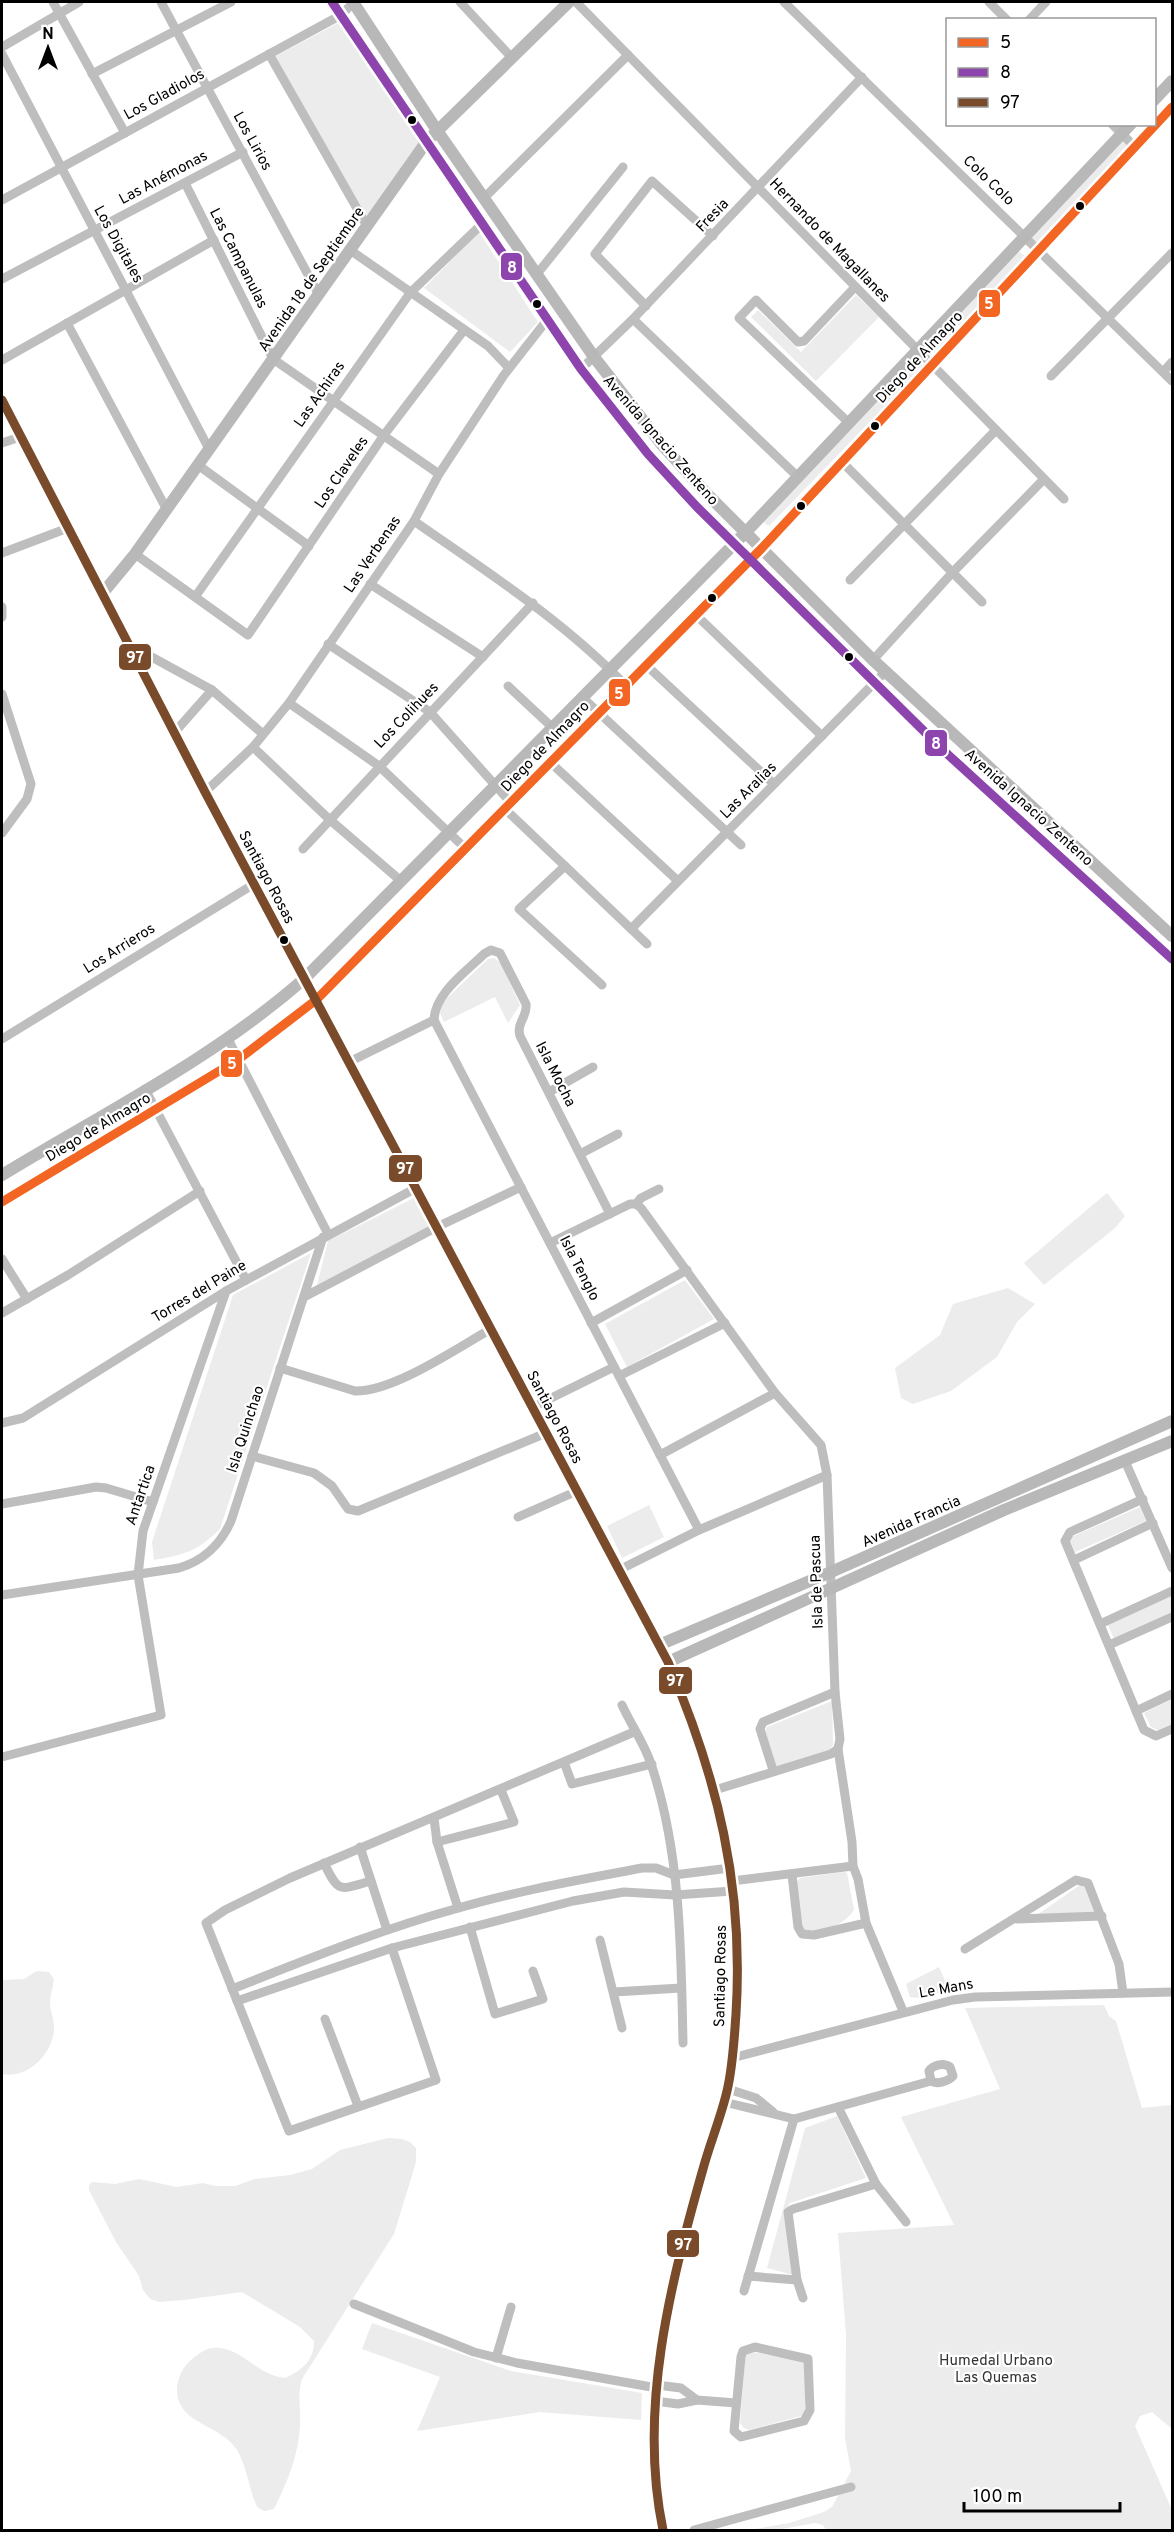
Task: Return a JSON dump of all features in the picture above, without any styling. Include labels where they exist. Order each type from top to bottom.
[{"type":"main road","name":"Avenida Ignacio Zenteno","points":[[332,2],[581,369],[654,460],[734,544],[944,751],[1173,959]]},
{"type":"main road","name":"Avenida Ignacio Zenteno","points":[[353,2],[438,132],[594,357],[663,446],[873,660],[1173,936]]},
{"type":"main road","name":"Avenida 18 de Septiembre","points":[[102,594],[167,510],[427,141],[512,58],[562,4]]},
{"type":"main road","points":[[1156,99],[1173,81]]},
{"type":"main road","name":"Diego de Almagro","points":[[1156,124],[1173,106]]},
{"type":"main road","name":"Diego de Almagro","points":[[2,1175],[228,1039],[304,979],[746,532],[1129,126]]},
{"type":"main road","name":"Diego de Almagro","points":[[2,1202],[239,1059],[316,1000],[762,548],[1154,126]]},
{"type":"main road","points":[[993,271],[1007,284]]},
{"type":"main road","name":"Santiago Rosas","points":[[2,400],[205,792],[668,1662]]},
{"type":"main road","points":[[944,751],[957,738]]},
{"type":"main road","points":[[1073,867],[1084,855]]},
{"type":"main road","name":"Avenida Francia","points":[[659,1645],[907,1539],[1173,1421]]},
{"type":"main road","name":"Avenida Francia","points":[[668,1662],[1004,1510],[1173,1441]]},
{"type":"main road","points":[[1098,1454],[1106,1468]]},
{"type":"main road","points":[[999,1498],[1004,1510]]},
{"type":"main road","points":[[907,1539],[912,1552]]},
{"type":"street","points":[[53,2],[125,133]]},
{"type":"street","points":[[2,47],[79,2]]},
{"type":"street","name":"Los Lirios","points":[[161,2],[319,295]]},
{"type":"street","points":[[92,74],[231,2]]},
{"type":"street","name":"Los Gladiolos","points":[[2,200],[341,15],[353,2]]},
{"type":"street","points":[[460,2],[512,58]]},
{"type":"street","name":"Hernando de Magallanes","points":[[576,2],[1064,499]]},
{"type":"street","name":"Colo Colo","points":[[784,2],[1173,381]]},
{"type":"street","points":[[989,2],[1005,18]]},
{"type":"street","points":[[1031,18],[1046,2]]},
{"type":"street","name":"Los Digitales","points":[[2,54],[209,450]]},
{"type":"street","points":[[269,54],[367,226]]},
{"type":"street","points":[[484,198],[628,56]]},
{"type":"street","name":"Fresia","points":[[581,369],[646,306],[862,77]]},
{"type":"street","points":[[1114,126],[1135,147]]},
{"type":"street","name":"Las Anémonas","points":[[2,279],[243,153]]},
{"type":"street","points":[[537,274],[623,167]]},
{"type":"street","points":[[646,306],[595,254],[652,181],[713,236]]},
{"type":"street","name":"Las Campanulas","points":[[185,183],[273,359],[439,474]]},
{"type":"street","name":"Las Achiras","points":[[195,597],[410,293],[483,223]]},
{"type":"street","points":[[2,360],[214,240]]},
{"type":"street","points":[[350,250],[488,346],[509,368]]},
{"type":"street","points":[[1051,376],[1173,253]]},
{"type":"street","points":[[849,423],[739,318],[756,300],[798,342],[804,341],[855,287]]},
{"type":"street","points":[[633,319],[798,477]]},
{"type":"street","name":"Las Verbenas","points":[[205,792],[253,747],[289,703],[414,521],[439,474],[509,368],[548,320]]},
{"type":"street","points":[[67,323],[167,510]]},
{"type":"street","name":"Los Claveles","points":[[195,597],[248,635],[384,435],[464,330]]},
{"type":"street","points":[[1163,372],[1173,362]]},
{"type":"street","points":[[850,580],[996,430]]},
{"type":"street","points":[[2,443],[20,437]]},
{"type":"street","points":[[842,462],[982,602]]},
{"type":"street","points":[[198,465],[309,546]]},
{"type":"street","points":[[873,660],[952,573],[1044,479]]},
{"type":"street","points":[[414,521],[533,603],[626,686]]},
{"type":"street","points":[[2,553],[68,528]]},
{"type":"street","points":[[135,554],[195,597]]},
{"type":"street","points":[[370,584],[483,657]]},
{"type":"street","name":"Los Colihues","points":[[303,849],[379,765],[533,603]]},
{"type":"street","points":[[2,607],[2,617]]},
{"type":"street","points":[[696,615],[822,736]]},
{"type":"street","points":[[128,644],[212,690],[263,734]]},
{"type":"street","points":[[328,644],[430,712],[496,785],[508,806],[565,866],[647,944]]},
{"type":"street","points":[[646,665],[774,784]]},
{"type":"street","name":"Las Aralias","points":[[631,929],[886,671]]},
{"type":"street","points":[[508,686],[553,728]]},
{"type":"street","points":[[174,733],[212,690]]},
{"type":"street","points":[[2,693],[31,784],[27,799],[2,833]]},
{"type":"street","points":[[583,698],[741,845]]},
{"type":"street","points":[[289,703],[379,765],[466,849]]},
{"type":"street","points":[[253,747],[329,819],[401,881]]},
{"type":"street","points":[[551,763],[678,881]]},
{"type":"street","points":[[565,866],[519,909],[602,985]]},
{"type":"street","name":"Los Arrieros","points":[[2,1039],[254,884]]},
{"type":"street","name":"Isla Mocha","points":[[434,1020],[435,1008],[441,997],[484,954],[495,950],[500,953],[526,1004],[527,1010],[519,1025],[519,1032],[610,1214]]},
{"type":"street","points":[[348,1062],[434,1020]]},
{"type":"street","name":"Isla Tenglo","points":[[434,1020],[699,1530]]},
{"type":"street","points":[[228,1039],[325,1235]]},
{"type":"street","points":[[549,1092],[593,1067]]},
{"type":"street","points":[[146,1089],[246,1280]]},
{"type":"street","points":[[580,1154],[618,1134]]},
{"type":"street","points":[[304,1297],[437,1227],[521,1187]]},
{"type":"street","name":"Torres del Paine","points":[[2,1423],[23,1418],[226,1291],[325,1235],[416,1188]]},
{"type":"street","points":[[550,1243],[630,1204],[636,1204],[641,1198],[658,1189]]},
{"type":"street","points":[[2,1313],[200,1191]]},
{"type":"street","name":"Isla de Pascua","points":[[636,1204],[687,1270],[775,1393],[821,1445],[827,1475],[840,1739],[838,1749],[852,1842],[853,1866],[858,1879],[866,1923],[903,2011]]},
{"type":"street","name":"Isla Quinchao","points":[[2,1595],[187,1566],[212,1549],[222,1538],[231,1521],[325,1235]]},
{"type":"street","points":[[2,1259],[27,1299]]},
{"type":"street","points":[[591,1323],[687,1270]]},
{"type":"street","name":"Antartica","points":[[2,1757],[161,1715],[138,1575],[143,1531],[226,1291]]},
{"type":"street","points":[[533,1407],[725,1323]]},
{"type":"street","points":[[280,1368],[355,1391],[366,1390],[399,1379],[491,1329]]},
{"type":"street","points":[[660,1455],[775,1393]]},
{"type":"street","points":[[252,1456],[314,1473],[332,1486],[348,1509],[358,1511],[546,1433]]},
{"type":"street","points":[[1125,1461],[1173,1568]]},
{"type":"street","points":[[619,1570],[699,1530],[827,1475]]},
{"type":"street","points":[[2,1503],[96,1487],[153,1502]]},
{"type":"street","points":[[518,1516],[577,1491]]},
{"type":"street","points":[[1143,1499],[1070,1532],[1065,1541],[1144,1730],[1156,1736],[1173,1729]]},
{"type":"street","points":[[1074,1560],[1153,1523]]},
{"type":"street","points":[[1100,1624],[1173,1591]]},
{"type":"street","points":[[1109,1645],[1173,1617]]},
{"type":"street","name":"Santiago Rosas","points":[[663,2530],[653,2461],[655,2401],[673,2284],[703,2169],[728,2089],[737,1966],[733,1886],[715,1790],[697,1732],[668,1662]]},
{"type":"street","points":[[773,1770],[760,1729],[763,1722],[836,1692]]},
{"type":"street","points":[[1136,1711],[1173,1694]]},
{"type":"street","points":[[622,1705],[652,1764],[668,1824],[681,1944],[683,2043]]},
{"type":"street","points":[[392,1948],[436,2080],[289,2131],[206,1923],[225,1910],[324,1863],[634,1732]]},
{"type":"street","points":[[715,1790],[773,1770],[831,1754],[838,1749]]},
{"type":"street","points":[[564,1762],[572,1784],[652,1764]]},
{"type":"street","points":[[437,1842],[514,1822],[501,1790]]},
{"type":"street","points":[[434,1818],[437,1842],[458,1908]]},
{"type":"street","points":[[360,1847],[387,1930]]},
{"type":"street","points":[[324,1863],[334,1882],[340,1887],[346,1888],[371,1881]]},
{"type":"street","points":[[237,2001],[392,1948],[573,1901],[624,1892],[675,1895],[853,1866]]},
{"type":"street","points":[[232,1989],[347,1943],[458,1908],[549,1885],[642,1868],[656,1868],[674,1875],[730,1868]]},
{"type":"street","points":[[792,1875],[798,1927],[802,1934],[814,1935],[866,1923]]},
{"type":"street","points":[[964,1949],[1017,1919],[1076,1880],[1088,1883],[1119,1964],[1122,1993]]},
{"type":"street","points":[[1017,1919],[1102,1916]]},
{"type":"street","points":[[470,1927],[495,2014],[543,1999],[533,1971]]},
{"type":"street","points":[[600,1940],[622,2028]]},
{"type":"street","points":[[614,1992],[681,1988]]},
{"type":"street","name":"Le Mans","points":[[732,2058],[903,2011],[975,1997],[1173,1992]]},
{"type":"street","points":[[325,2019],[358,2106]]},
{"type":"street","points":[[724,2102],[794,2119],[931,2081]]},
{"type":"street","points":[[728,2089],[756,2098],[774,2114]]},
{"type":"street","points":[[838,2107],[876,2184],[906,2222]]},
{"type":"street","points":[[744,2291],[794,2119]]},
{"type":"street","points":[[803,2298],[797,2280],[788,2212],[876,2184]]},
{"type":"street","points":[[748,2276],[797,2280]]},
{"type":"street","points":[[354,2304],[474,2352],[496,2358],[657,2386],[681,2388],[697,2400]]},
{"type":"street","points":[[496,2358],[511,2307]]},
{"type":"street","points":[[748,2348],[803,2356],[808,2359],[810,2410],[804,2421],[741,2437],[734,2431],[736,2403],[743,2351],[748,2348]]},
{"type":"street","points":[[655,2401],[678,2404],[697,2400],[736,2403]]},
{"type":"street","points":[[694,2530],[851,2487]]},
{"type":"green space","points":[[340,22],[420,143],[367,216],[274,57]]},
{"type":"green space","points":[[1122,141],[1130,146],[1037,244],[1030,237]]},
{"type":"green space","points":[[479,232],[538,322],[510,352],[424,288]]},
{"type":"green space","points":[[1017,250],[1025,256],[934,353],[927,347]]},
{"type":"green space","points":[[856,295],[879,317],[816,381],[751,317],[758,310],[801,352]]},
{"type":"green space","points":[[916,360],[924,366],[769,526],[763,522]]},
{"type":"green space","points":[[494,958],[501,963],[520,1005],[508,1023],[495,997],[444,1022],[440,1013],[443,1002],[488,959]]},
{"type":"green space","points":[[1107,1193],[1125,1216],[1115,1228],[1044,1285],[1024,1263]]},
{"type":"green space","points":[[420,1195],[436,1226],[317,1285],[328,1241]]},
{"type":"green space","points":[[311,1253],[220,1529],[204,1543],[190,1551],[154,1560],[152,1542],[233,1295]]},
{"type":"green space","points":[[685,1280],[714,1319],[627,1367],[605,1324]]},
{"type":"green space","points":[[1008,1288],[1035,1304],[1017,1322],[997,1357],[951,1391],[913,1404],[901,1398],[895,1368],[940,1335],[953,1304]]},
{"type":"green space","points":[[649,1505],[664,1537],[622,1558],[607,1526]]},
{"type":"green space","points":[[1140,1507],[1146,1521],[1075,1552],[1069,1538]]},
{"type":"green space","points":[[1172,1596],[1172,1613],[1114,1639],[1108,1625]]},
{"type":"green space","points":[[1172,1699],[1172,1724],[1158,1730],[1151,1727],[1144,1713]]},
{"type":"green space","points":[[832,1701],[833,1745],[827,1753],[779,1767],[774,1765],[764,1734],[767,1727]]},
{"type":"green space","points":[[847,1873],[854,1910],[832,1927],[805,1930],[799,1922],[797,1882],[800,1878]]},
{"type":"green space","points":[[1080,1885],[1087,1888],[1098,1913],[1037,1915]]},
{"type":"green space","points":[[939,1967],[949,1990],[920,1998],[910,1997],[906,1984]]},
{"type":"green space","points":[[37,1971],[49,1972],[54,1979],[50,1997],[54,2027],[52,2040],[43,2057],[29,2069],[11,2075],[2,2074],[2,1980],[24,1979]]},
{"type":"green space","name":"Humedal Urbano Las Quemas","points":[[1104,2005],[1109,2016],[1116,2021],[1142,2108],[1172,2105],[1172,2429],[1152,2412],[1140,2416],[1135,2426],[1172,2510],[1172,2530],[826,2530],[823,2525],[815,2523],[776,2530],[749,2530],[789,2523],[824,2512],[832,2507],[851,2471],[845,2438],[846,2335],[838,2233],[954,2225],[901,2117],[1000,2089],[965,2008]]},
{"type":"green space","points":[[837,2116],[866,2178],[790,2203],[784,2213],[797,2276],[767,2268],[805,2128]]},
{"type":"green space","points":[[388,2138],[402,2139],[410,2142],[416,2148],[416,2162],[394,2234],[302,2379],[299,2397],[299,2436],[295,2457],[274,2509],[264,2511],[257,2507],[243,2464],[230,2441],[191,2417],[184,2410],[179,2400],[178,2380],[183,2369],[191,2360],[212,2348],[229,2350],[275,2376],[285,2378],[306,2364],[312,2354],[314,2341],[300,2327],[242,2292],[159,2302],[150,2299],[143,2290],[139,2276],[116,2242],[89,2190],[89,2185],[92,2182],[115,2184],[139,2179],[177,2187],[203,2183],[235,2186],[255,2179],[290,2175],[312,2169],[340,2150]]},
{"type":"green space","points":[[372,2323],[511,2371],[642,2393],[641,2420],[540,2412],[417,2431],[440,2377],[362,2349]]},
{"type":"green space","points":[[752,2352],[801,2360],[805,2365],[805,2411],[801,2416],[749,2430],[740,2423],[745,2360],[747,2354]]},
{"type":"transit line","name":"8","points":[[332,2],[581,369],[648,454],[697,507],[944,751],[1172,959]]},
{"type":"transit line","name":"5","points":[[1156,124],[1172,107]]},
{"type":"transit line","name":"5","points":[[2,1202],[239,1059],[316,1000],[762,548],[1154,126]]},
{"type":"transit line","name":"97","points":[[2,400],[205,792],[668,1662],[701,1748],[714,1791],[731,1877],[736,1921],[736,2014],[727,2091],[679,2257],[661,2348],[654,2439],[656,2485],[663,2530]]}]
